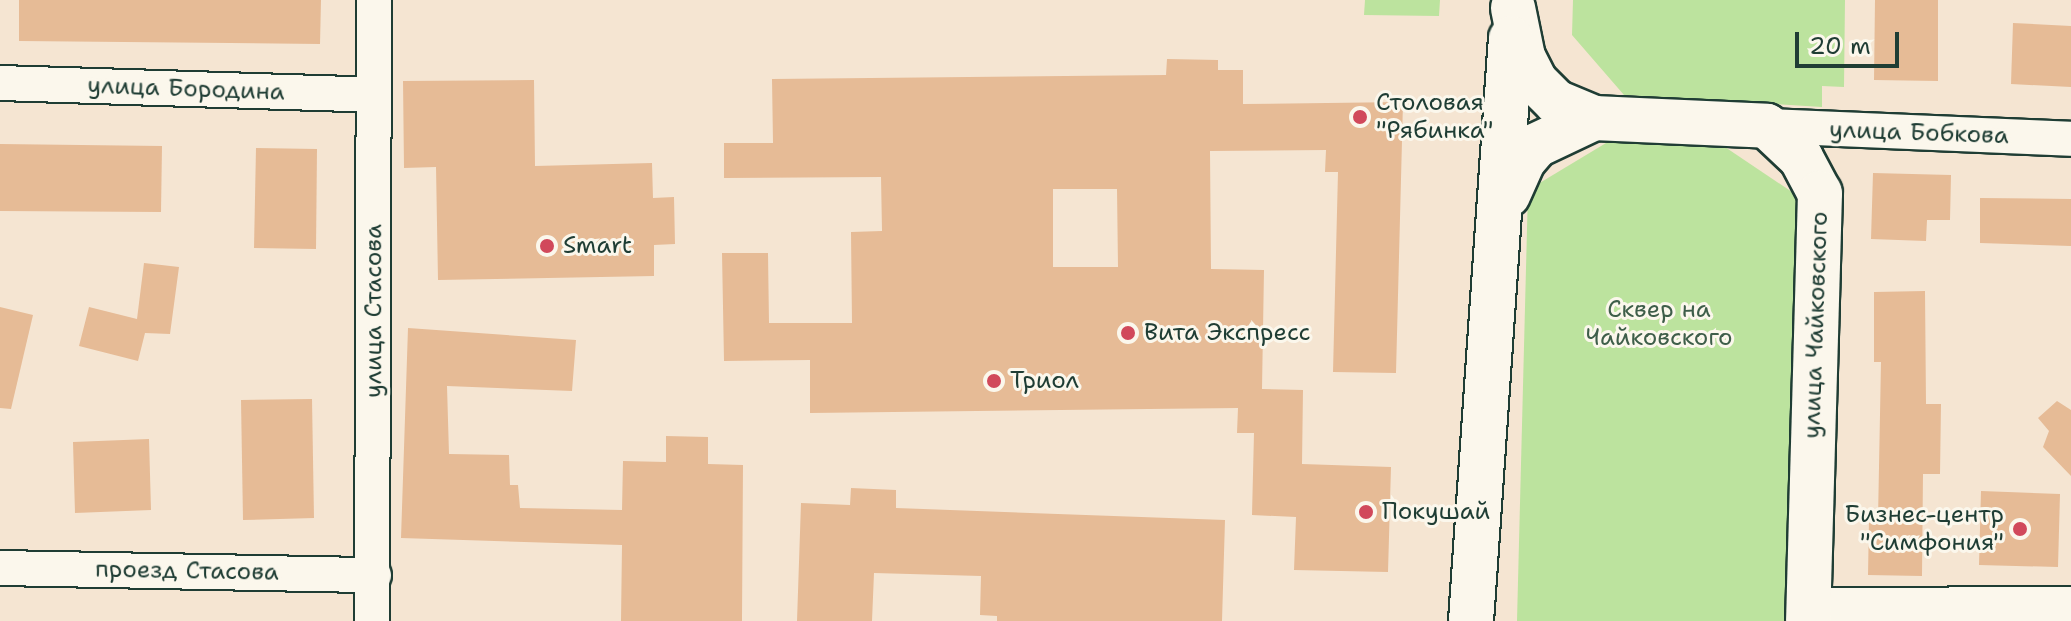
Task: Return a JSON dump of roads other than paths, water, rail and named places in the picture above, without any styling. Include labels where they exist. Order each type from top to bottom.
[{"type":"main road","points":[[1513,4],[1523,57],[1536,82],[1556,102],[1594,118],[1767,126]]},
{"type":"main road","points":[[1471,621],[1503,216],[1513,4]]},
{"type":"main road","points":[[1503,216],[1510,188],[1537,145],[1594,118]]},
{"type":"main road","name":"улица Чайковского","points":[[1767,126],[1801,158],[1820,193],[1808,613]]},
{"type":"street","name":"улица Стасова","points":[[372,621],[374,0]]},
{"type":"street","name":"улица Бородина","points":[[0,83],[373,95]]},
{"type":"street","name":"улица Бобкова","points":[[1767,126],[2071,139]]},
{"type":"street","name":"проезд Стасова","points":[[0,568],[374,575]]},
{"type":"street","points":[[1808,613],[2071,604]]},
{"type":"place","name":"Столовая \"Рябинка\"","points":[[1360,117]]},
{"type":"place","name":"Smart","points":[[547,246]]},
{"type":"place","name":"Вита Экспресс","points":[[1128,333]]},
{"type":"place","name":"Триол","points":[[994,381]]},
{"type":"place","name":"Покушай","points":[[1366,512]]},
{"type":"place","name":"Бизнес-центр \"Симфония\"","points":[[2020,529]]},
{"type":"park label","name":"Сквер на Чайковского","points":[[1659,324]]}]
